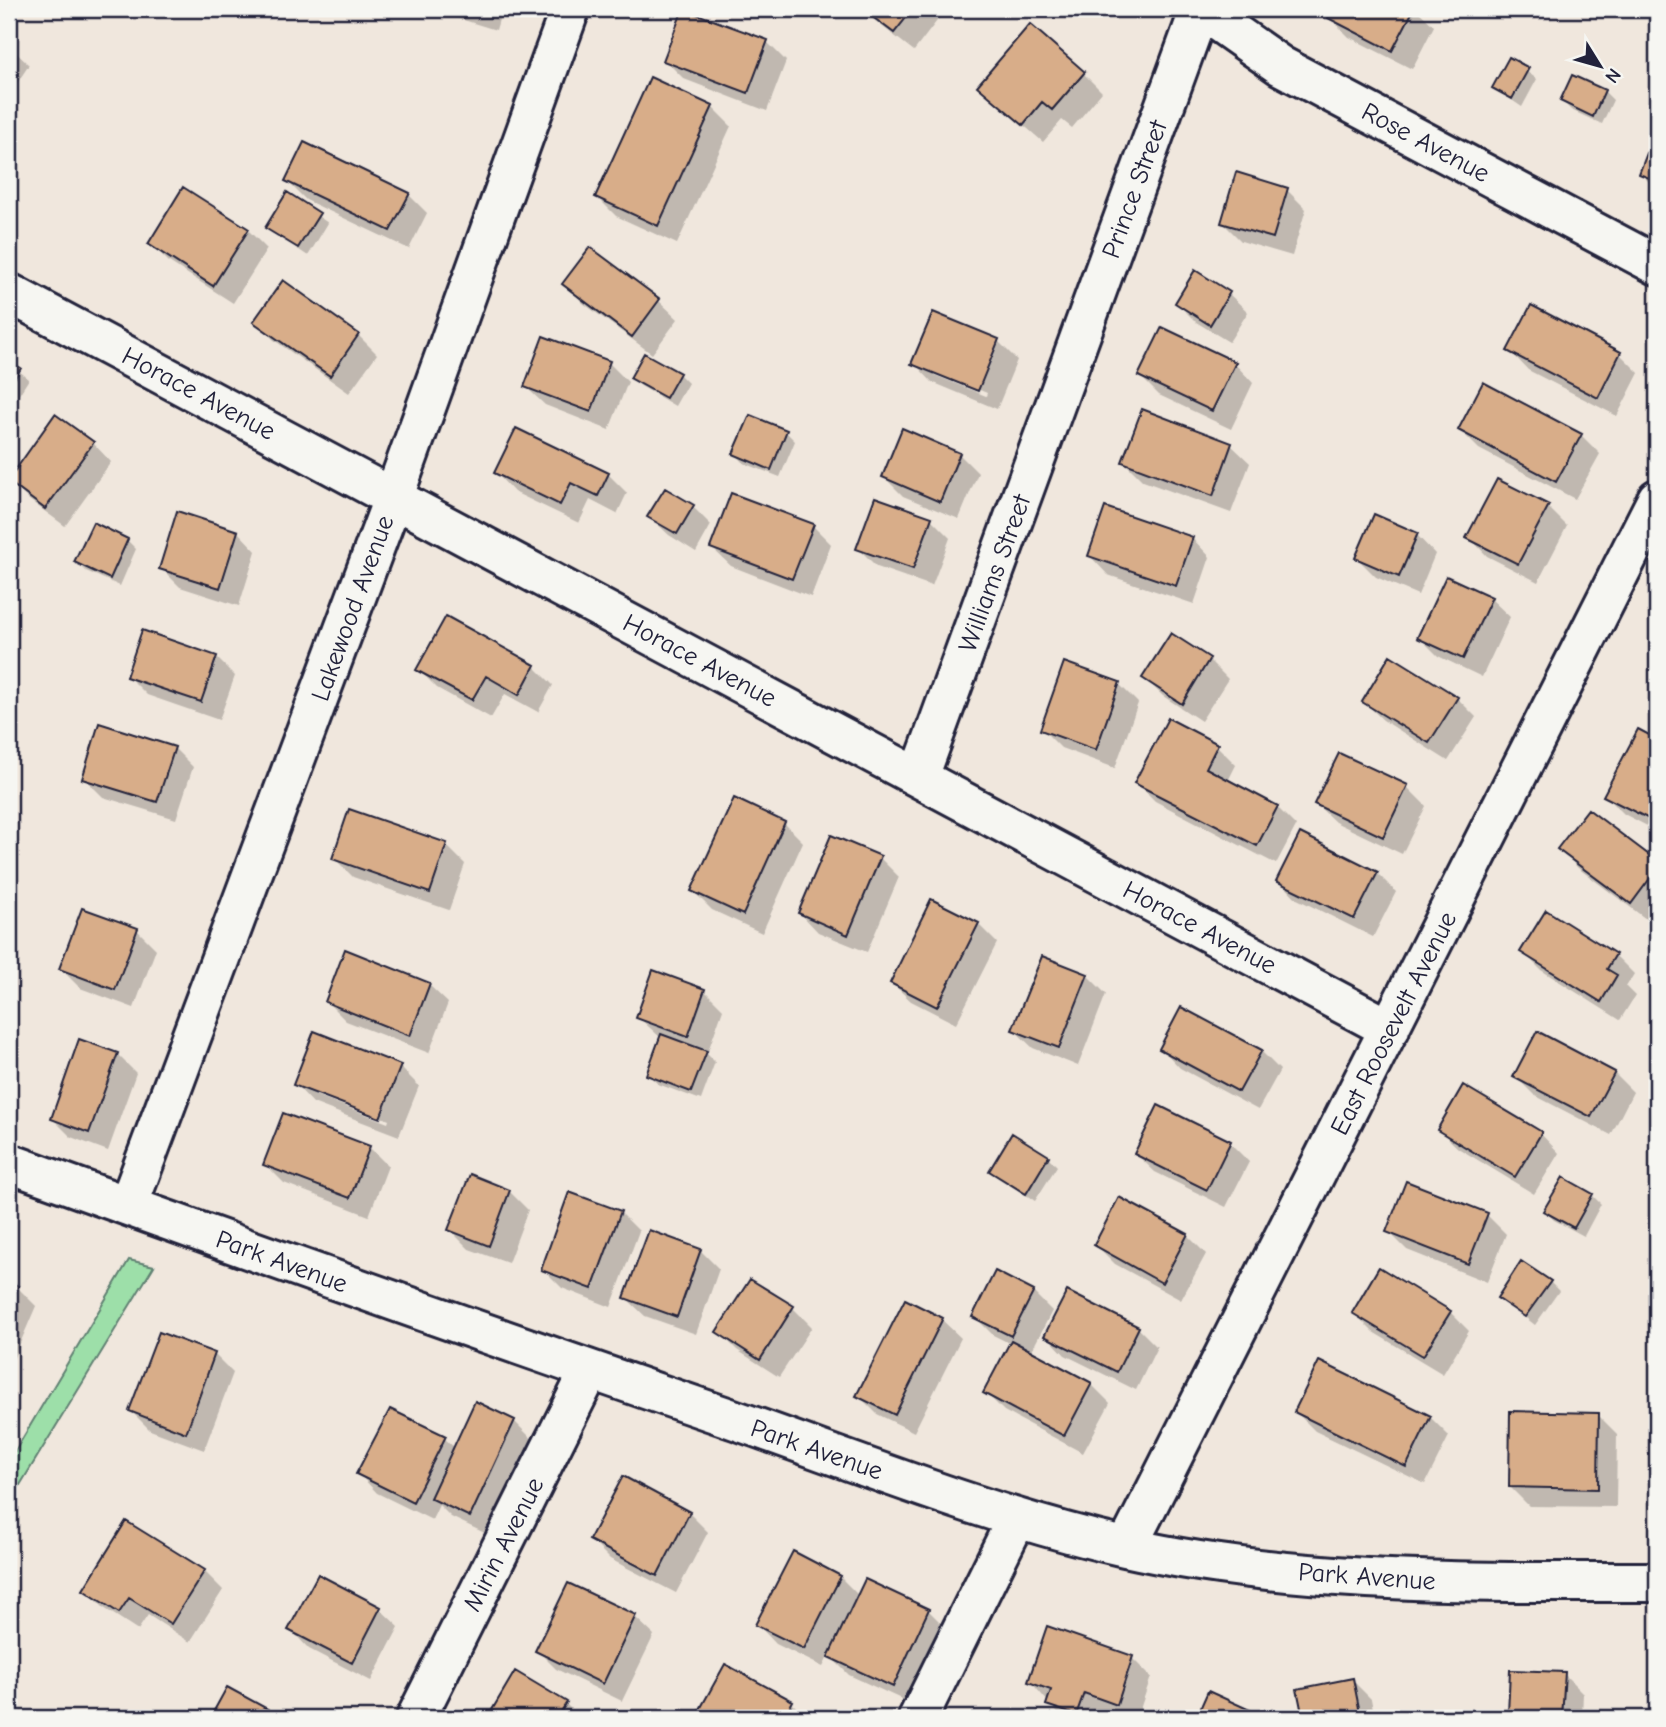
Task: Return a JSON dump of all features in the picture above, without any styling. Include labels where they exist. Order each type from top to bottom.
[{"type":"street","name":"Lakewood Avenue","points":[[128,1206],[394,496],[570,9]]},
{"type":"street","name":"Rose Avenue","points":[[1200,9],[1246,22],[1281,66],[1657,265]]},
{"type":"street","name":"Prince Street","points":[[1068,369],[1200,9]]},
{"type":"street","name":"Horace Avenue","points":[[9,293],[1390,1029]]},
{"type":"street","name":"Williams Street","points":[[919,777],[1068,369]]},
{"type":"street","name":"East Roosevelt Avenue","points":[[1127,1547],[1657,499]]},
{"type":"street","name":"Park Avenue","points":[[9,1163],[590,1370],[1017,1518],[1127,1547],[1250,1567],[1409,1582],[1657,1582]]},
{"type":"street","name":"Mirin Avenue","points":[[416,1718],[590,1370]]},
{"type":"street","points":[[918,1718],[1017,1518]]},
{"type":"green space","points":[[129,1260],[154,1266],[9,1503],[9,1461]]},
{"type":"building","points":[[683,9],[768,40],[748,93],[663,61]]},
{"type":"building","points":[[862,9],[913,9],[894,33]]},
{"type":"building","points":[[1333,9],[1414,9],[1392,51],[1328,18]]},
{"type":"building","points":[[1030,24],[1085,72],[1052,110],[1042,102],[1023,125],[977,86]]},
{"type":"building","points":[[1509,57],[1529,68],[1512,99],[1492,88]]},
{"type":"building","points":[[1572,75],[1605,90],[1593,117],[1560,101]]},
{"type":"building","points":[[650,77],[713,106],[658,226],[595,197]]},
{"type":"building","points":[[1657,127],[1657,181],[1639,174]]},
{"type":"building","points":[[304,142],[410,193],[390,231],[285,181]]},
{"type":"building","points":[[1236,172],[1288,188],[1273,238],[1221,223]]},
{"type":"building","points":[[183,187],[249,229],[213,286],[148,244]]},
{"type":"building","points":[[287,192],[320,213],[298,248],[265,228]]},
{"type":"building","points":[[590,247],[660,299],[632,337],[562,284]]},
{"type":"building","points":[[1195,270],[1230,292],[1210,325],[1175,303]]},
{"type":"building","points":[[283,280],[359,334],[330,376],[253,322]]},
{"type":"building","points":[[1531,305],[1621,352],[1598,398],[1507,351]]},
{"type":"building","points":[[933,312],[999,339],[978,391],[911,364]]},
{"type":"building","points":[[1162,327],[1236,362],[1212,411],[1138,376]]},
{"type":"building","points":[[543,336],[610,361],[591,412],[524,387]]},
{"type":"building","points":[[644,353],[680,373],[666,398],[630,378]]},
{"type":"building","points":[[9,361],[21,368],[9,388]]},
{"type":"building","points":[[1483,382],[1582,434],[1556,482],[1458,430]]},
{"type":"building","points":[[1142,409],[1232,443],[1213,496],[1122,462]]},
{"type":"building","points":[[55,414],[94,442],[45,509],[9,482],[9,479]]},
{"type":"building","points":[[750,415],[787,430],[771,470],[733,454]]},
{"type":"building","points":[[516,428],[609,473],[598,496],[571,483],[560,505],[494,473]]},
{"type":"building","points":[[902,428],[960,453],[940,502],[882,477]]},
{"type":"building","points":[[1497,479],[1549,505],[1518,564],[1466,538]]},
{"type":"building","points":[[665,488],[694,505],[677,534],[647,517]]},
{"type":"building","points":[[731,493],[814,524],[792,579],[710,548]]},
{"type":"building","points":[[875,497],[932,517],[913,569],[856,549]]},
{"type":"building","points":[[1105,507],[1193,537],[1176,586],[1088,556]]},
{"type":"building","points":[[177,511],[238,531],[220,588],[159,569]]},
{"type":"building","points":[[1374,514],[1418,533],[1399,577],[1355,558]]},
{"type":"building","points":[[93,522],[128,539],[110,579],[74,562]]},
{"type":"building","points":[[1446,576],[1492,597],[1463,659],[1417,638]]},
{"type":"building","points":[[446,616],[535,665],[519,695],[486,676],[472,700],[416,670]]},
{"type":"building","points":[[142,630],[217,656],[201,702],[126,677]]},
{"type":"building","points":[[1171,633],[1210,658],[1182,704],[1142,678]]},
{"type":"building","points":[[1390,655],[1458,697],[1429,743],[1362,702]]},
{"type":"building","points":[[1064,662],[1120,682],[1096,750],[1040,730]]},
{"type":"building","points":[[1168,718],[1218,744],[1206,768],[1278,806],[1257,846],[1134,783]]},
{"type":"building","points":[[99,723],[175,747],[157,802],[82,779]]},
{"type":"building","points":[[1638,729],[1657,739],[1657,823],[1603,796]]},
{"type":"building","points":[[1339,753],[1408,785],[1383,837],[1314,804]]},
{"type":"building","points":[[734,798],[785,822],[743,915],[691,891]]},
{"type":"building","points":[[349,809],[447,843],[430,893],[332,859]]},
{"type":"building","points":[[1588,809],[1657,861],[1657,869],[1631,904],[1557,849]]},
{"type":"building","points":[[1300,833],[1378,872],[1354,919],[1276,881]]},
{"type":"building","points":[[831,835],[881,856],[848,935],[798,913]]},
{"type":"building","points":[[931,899],[979,923],[937,1007],[890,983]]},
{"type":"building","points":[[82,908],[138,928],[115,990],[59,969]]},
{"type":"building","points":[[1546,910],[1616,954],[1607,969],[1617,975],[1601,1002],[1520,952]]},
{"type":"building","points":[[345,949],[430,983],[410,1036],[325,1002]]},
{"type":"building","points":[[1042,956],[1088,974],[1059,1048],[1012,1030]]},
{"type":"building","points":[[653,970],[705,989],[688,1037],[636,1018]]},
{"type":"building","points":[[1181,1007],[1262,1050],[1239,1092],[1159,1049]]},
{"type":"building","points":[[314,1031],[401,1065],[380,1118],[293,1085]]},
{"type":"building","points":[[1537,1031],[1615,1072],[1591,1117],[1513,1077]]},
{"type":"building","points":[[661,1034],[707,1051],[691,1092],[646,1075]]},
{"type":"building","points":[[79,1039],[118,1053],[89,1133],[51,1119]]},
{"type":"building","points":[[1463,1085],[1542,1132],[1515,1177],[1437,1130]]},
{"type":"building","points":[[1158,1105],[1231,1141],[1207,1190],[1134,1154]]},
{"type":"building","points":[[283,1113],[370,1146],[350,1198],[263,1165]]},
{"type":"building","points":[[1012,1133],[1049,1156],[1026,1194],[989,1171]]},
{"type":"building","points":[[470,1174],[510,1190],[489,1246],[448,1230]]},
{"type":"building","points":[[1563,1177],[1593,1194],[1574,1228],[1543,1211]]},
{"type":"building","points":[[1406,1181],[1488,1213],[1468,1264],[1386,1232]]},
{"type":"building","points":[[569,1192],[621,1211],[592,1289],[541,1270]]},
{"type":"building","points":[[1119,1197],[1188,1234],[1162,1283],[1094,1245]]},
{"type":"building","points":[[649,1230],[701,1249],[677,1317],[624,1298]]},
{"type":"building","points":[[1521,1261],[1551,1281],[1525,1317],[1497,1298]]},
{"type":"building","points":[[1379,1267],[1451,1311],[1423,1356],[1352,1313]]},
{"type":"building","points":[[995,1271],[1034,1291],[1011,1336],[972,1317]]},
{"type":"building","points":[[750,1279],[794,1306],[760,1360],[716,1332]]},
{"type":"building","points":[[9,1281],[18,1286],[9,1307]]},
{"type":"building","points":[[1067,1291],[1139,1327],[1117,1372],[1044,1336]]},
{"type":"building","points":[[905,1299],[943,1318],[895,1415],[856,1396]]},
{"type":"building","points":[[159,1332],[215,1353],[186,1433],[129,1411]]},
{"type":"building","points":[[1011,1340],[1092,1383],[1064,1436],[983,1393]]},
{"type":"building","points":[[1319,1361],[1431,1416],[1406,1467],[1294,1412]]},
{"type":"building","points":[[475,1401],[515,1420],[470,1517],[430,1498]]},
{"type":"building","points":[[390,1409],[446,1436],[413,1502],[356,1474]]},
{"type":"building","points":[[1510,1411],[1599,1413],[1598,1489],[1509,1487]]},
{"type":"building","points":[[623,1476],[690,1512],[657,1576],[589,1540]]},
{"type":"building","points":[[126,1521],[205,1570],[171,1624],[129,1598],[119,1613],[83,1590]]},
{"type":"building","points":[[793,1551],[841,1576],[804,1649],[755,1625]]},
{"type":"building","points":[[318,1574],[381,1607],[352,1663],[288,1630]]},
{"type":"building","points":[[865,1579],[929,1609],[893,1687],[828,1657]]},
{"type":"building","points":[[568,1583],[636,1615],[603,1684],[535,1651]]},
{"type":"building","points":[[1047,1626],[1133,1656],[1117,1705],[1084,1693],[1076,1715],[1046,1705],[1051,1690],[1028,1682]]},
{"type":"building","points":[[725,1664],[793,1701],[784,1718],[711,1718],[699,1711]]},
{"type":"building","points":[[1510,1670],[1565,1672],[1562,1718],[1487,1718],[1487,1713],[1508,1714]]},
{"type":"building","points":[[515,1671],[567,1702],[557,1718],[506,1718],[492,1710]]},
{"type":"building","points":[[1353,1678],[1361,1718],[1303,1718],[1297,1689]]},
{"type":"building","points":[[227,1687],[284,1718],[210,1718]]},
{"type":"building","points":[[1208,1691],[1261,1715],[1260,1718],[1196,1718]]}]
